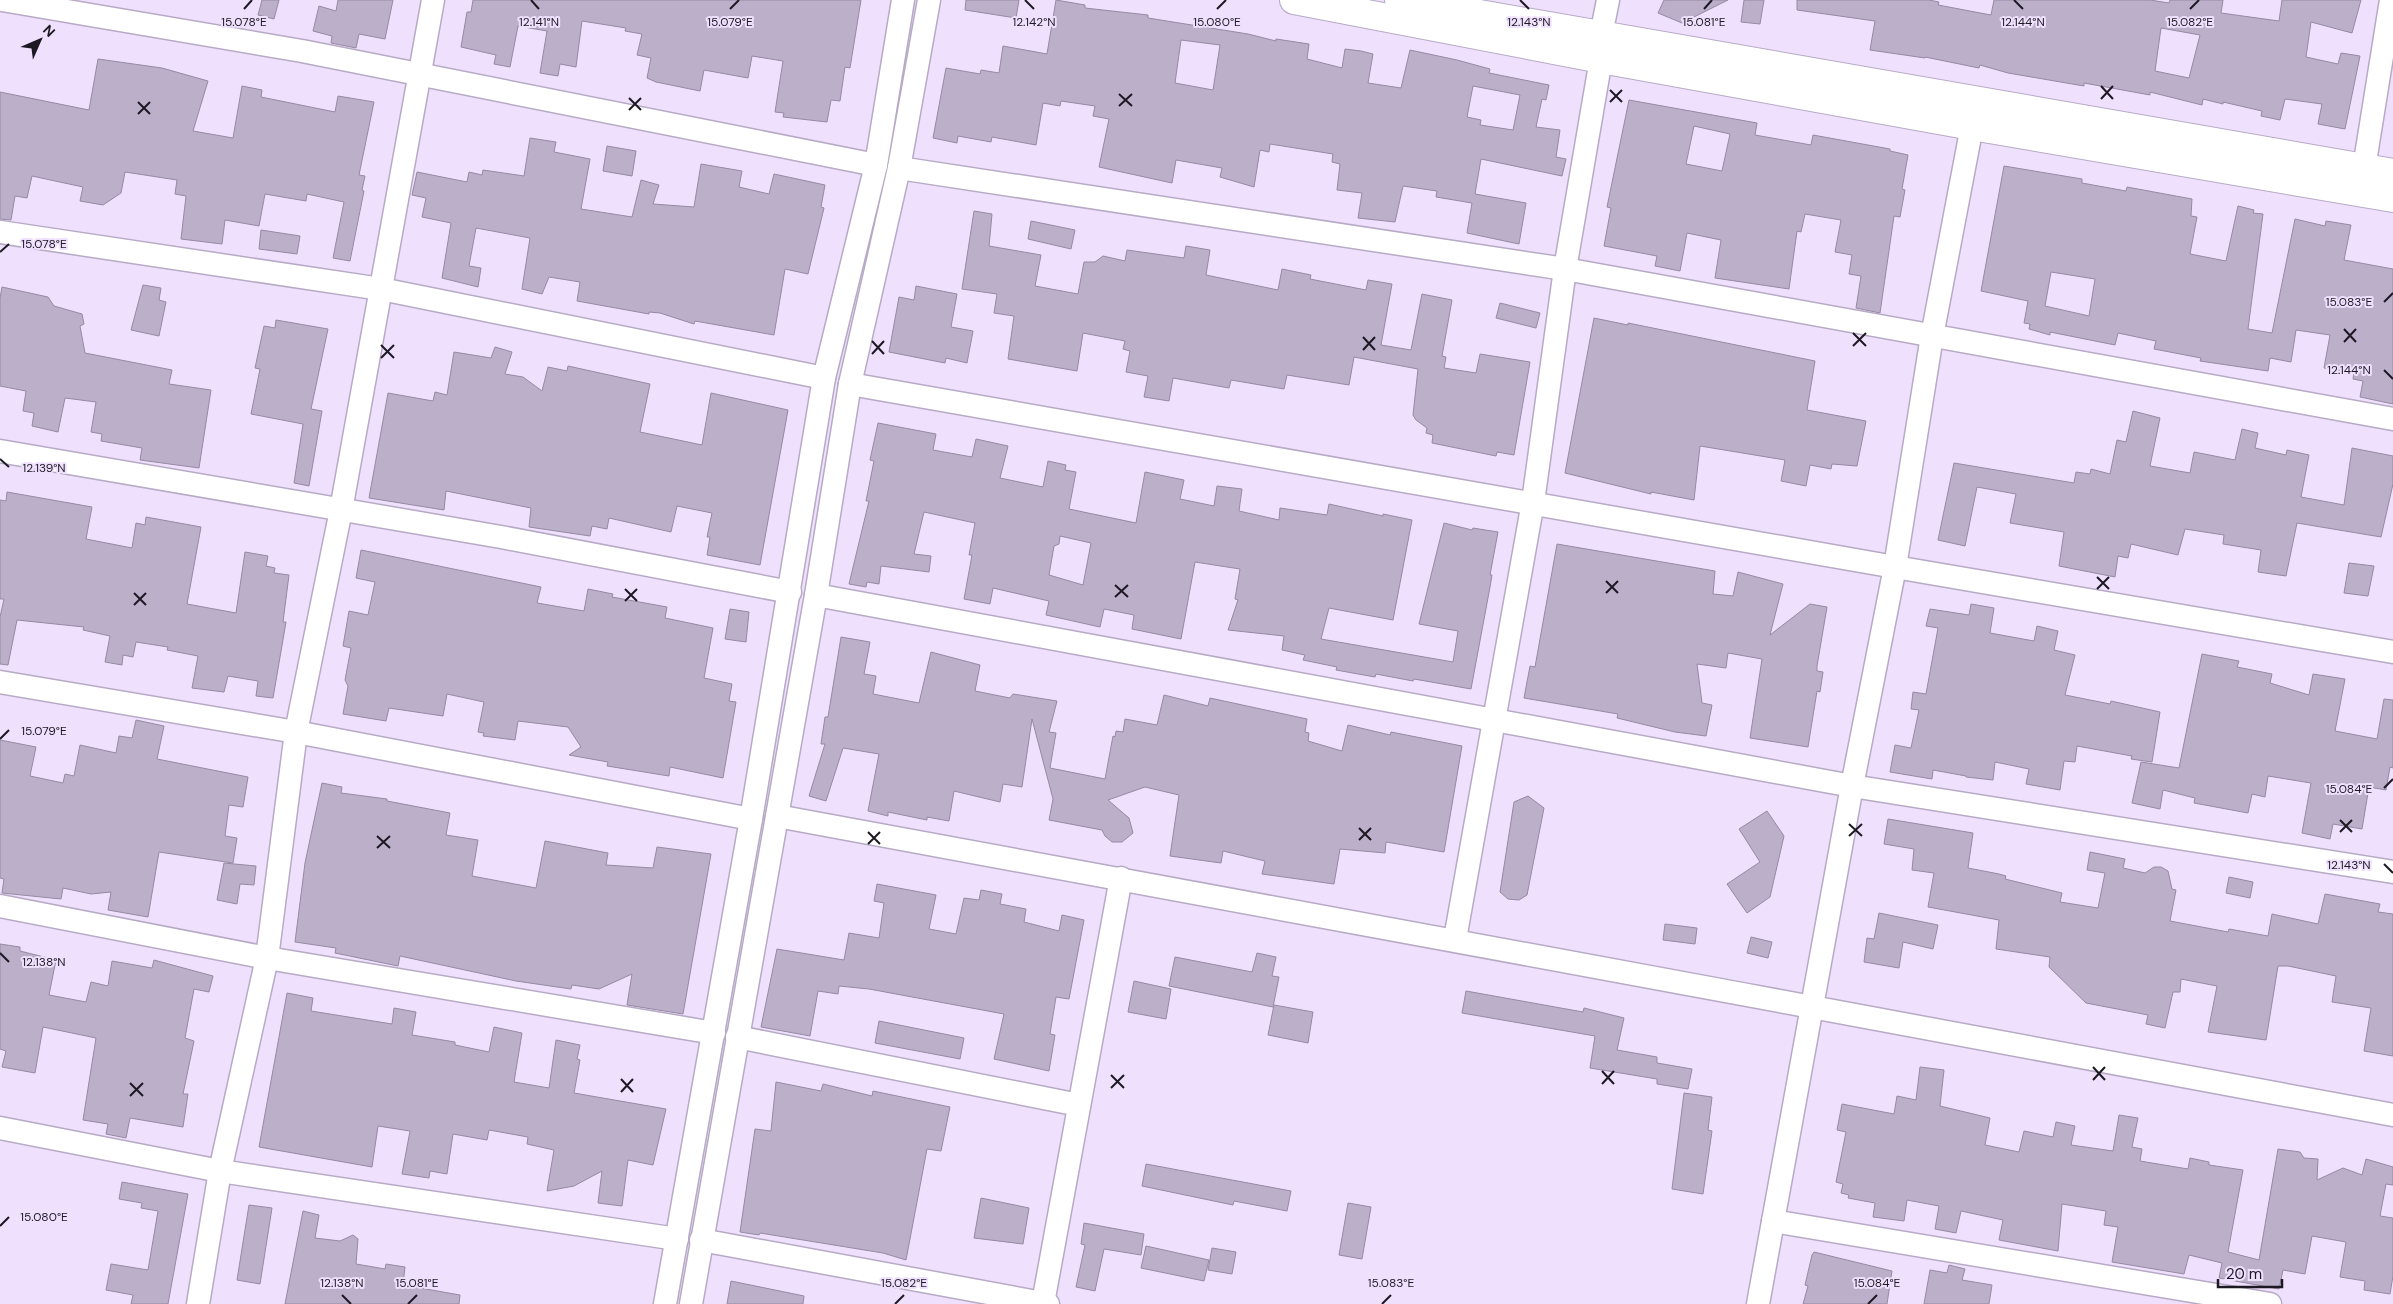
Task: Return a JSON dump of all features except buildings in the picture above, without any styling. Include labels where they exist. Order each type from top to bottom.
[{"type":"street","points":[[2,0],[302,51],[876,165]]},
{"type":"street","points":[[198,1304],[220,1171],[267,958],[296,732],[341,510],[418,74],[433,0]]},
{"type":"street","points":[[665,1304],[790,592],[824,378],[876,165],[902,0]]},
{"type":"street","points":[[691,1304],[816,595],[850,384],[898,168],[928,0]]},
{"type":"street","points":[[1294,0],[2393,173]]},
{"type":"street","points":[[1398,0],[1601,47],[1972,126],[2393,198]]},
{"type":"street","points":[[1455,939],[1533,502],[1565,269],[1608,0]]},
{"type":"street","points":[[2364,168],[2391,0]]},
{"type":"street","points":[[1758,1304],[1852,786],[1895,567],[1932,336],[1972,126]]},
{"type":"street","points":[[898,168],[1565,269],[2393,419]]},
{"type":"street","points":[[0,232],[381,289],[824,378]]},
{"type":"street","points":[[850,384],[2393,652]]},
{"type":"street","points":[[0,451],[501,537],[790,592]]},
{"type":"street","points":[[816,595],[1852,786],[2393,872]]},
{"type":"street","points":[[0,682],[296,732],[751,819]]},
{"type":"street","points":[[777,816],[1455,939],[1811,1008],[2393,1115]]},
{"type":"street","points":[[702,1240],[1046,1304],[1079,1105],[1121,878]]},
{"type":"street","points":[[0,906],[267,958],[714,1032]]},
{"type":"street","points":[[737,1036],[1079,1105]]},
{"type":"street","points":[[0,1128],[220,1171],[677,1239]]},
{"type":"street","points":[[1773,1221],[2270,1304]]}]
